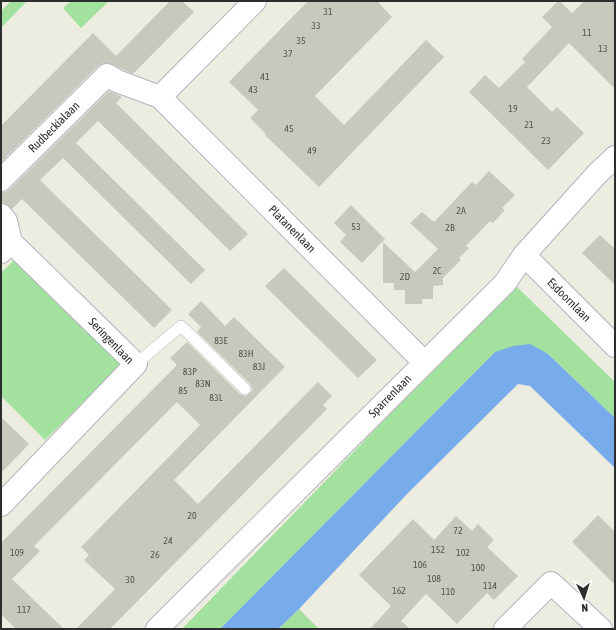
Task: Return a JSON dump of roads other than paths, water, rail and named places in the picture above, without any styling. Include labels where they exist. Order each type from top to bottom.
[{"type":"street","points":[[160,97],[255,1]]},
{"type":"street","name":"Platanenlaan","points":[[107,75],[117,81],[160,97],[424,362]]},
{"type":"street","name":"Rudbeckialaan","points":[[1,180],[107,75]]},
{"type":"street","name":"Sparrenlaan","points":[[157,629],[505,283],[524,255],[597,174],[615,157]]},
{"type":"street","points":[[1,215],[6,221],[6,247]]},
{"type":"street","name":"Seringenlaan","points":[[1,505],[136,364],[6,247]]},
{"type":"street","name":"Esdoornlaan","points":[[524,255],[615,346]]},
{"type":"street","points":[[505,629],[551,583],[601,629]]},
{"type":"lane","points":[[136,364],[181,326],[245,389]]},
{"type":"water","points":[[530,344],[548,354],[615,418],[615,468],[530,386],[518,384],[407,494],[299,609],[278,629],[220,629],[495,352],[513,346]]}]
